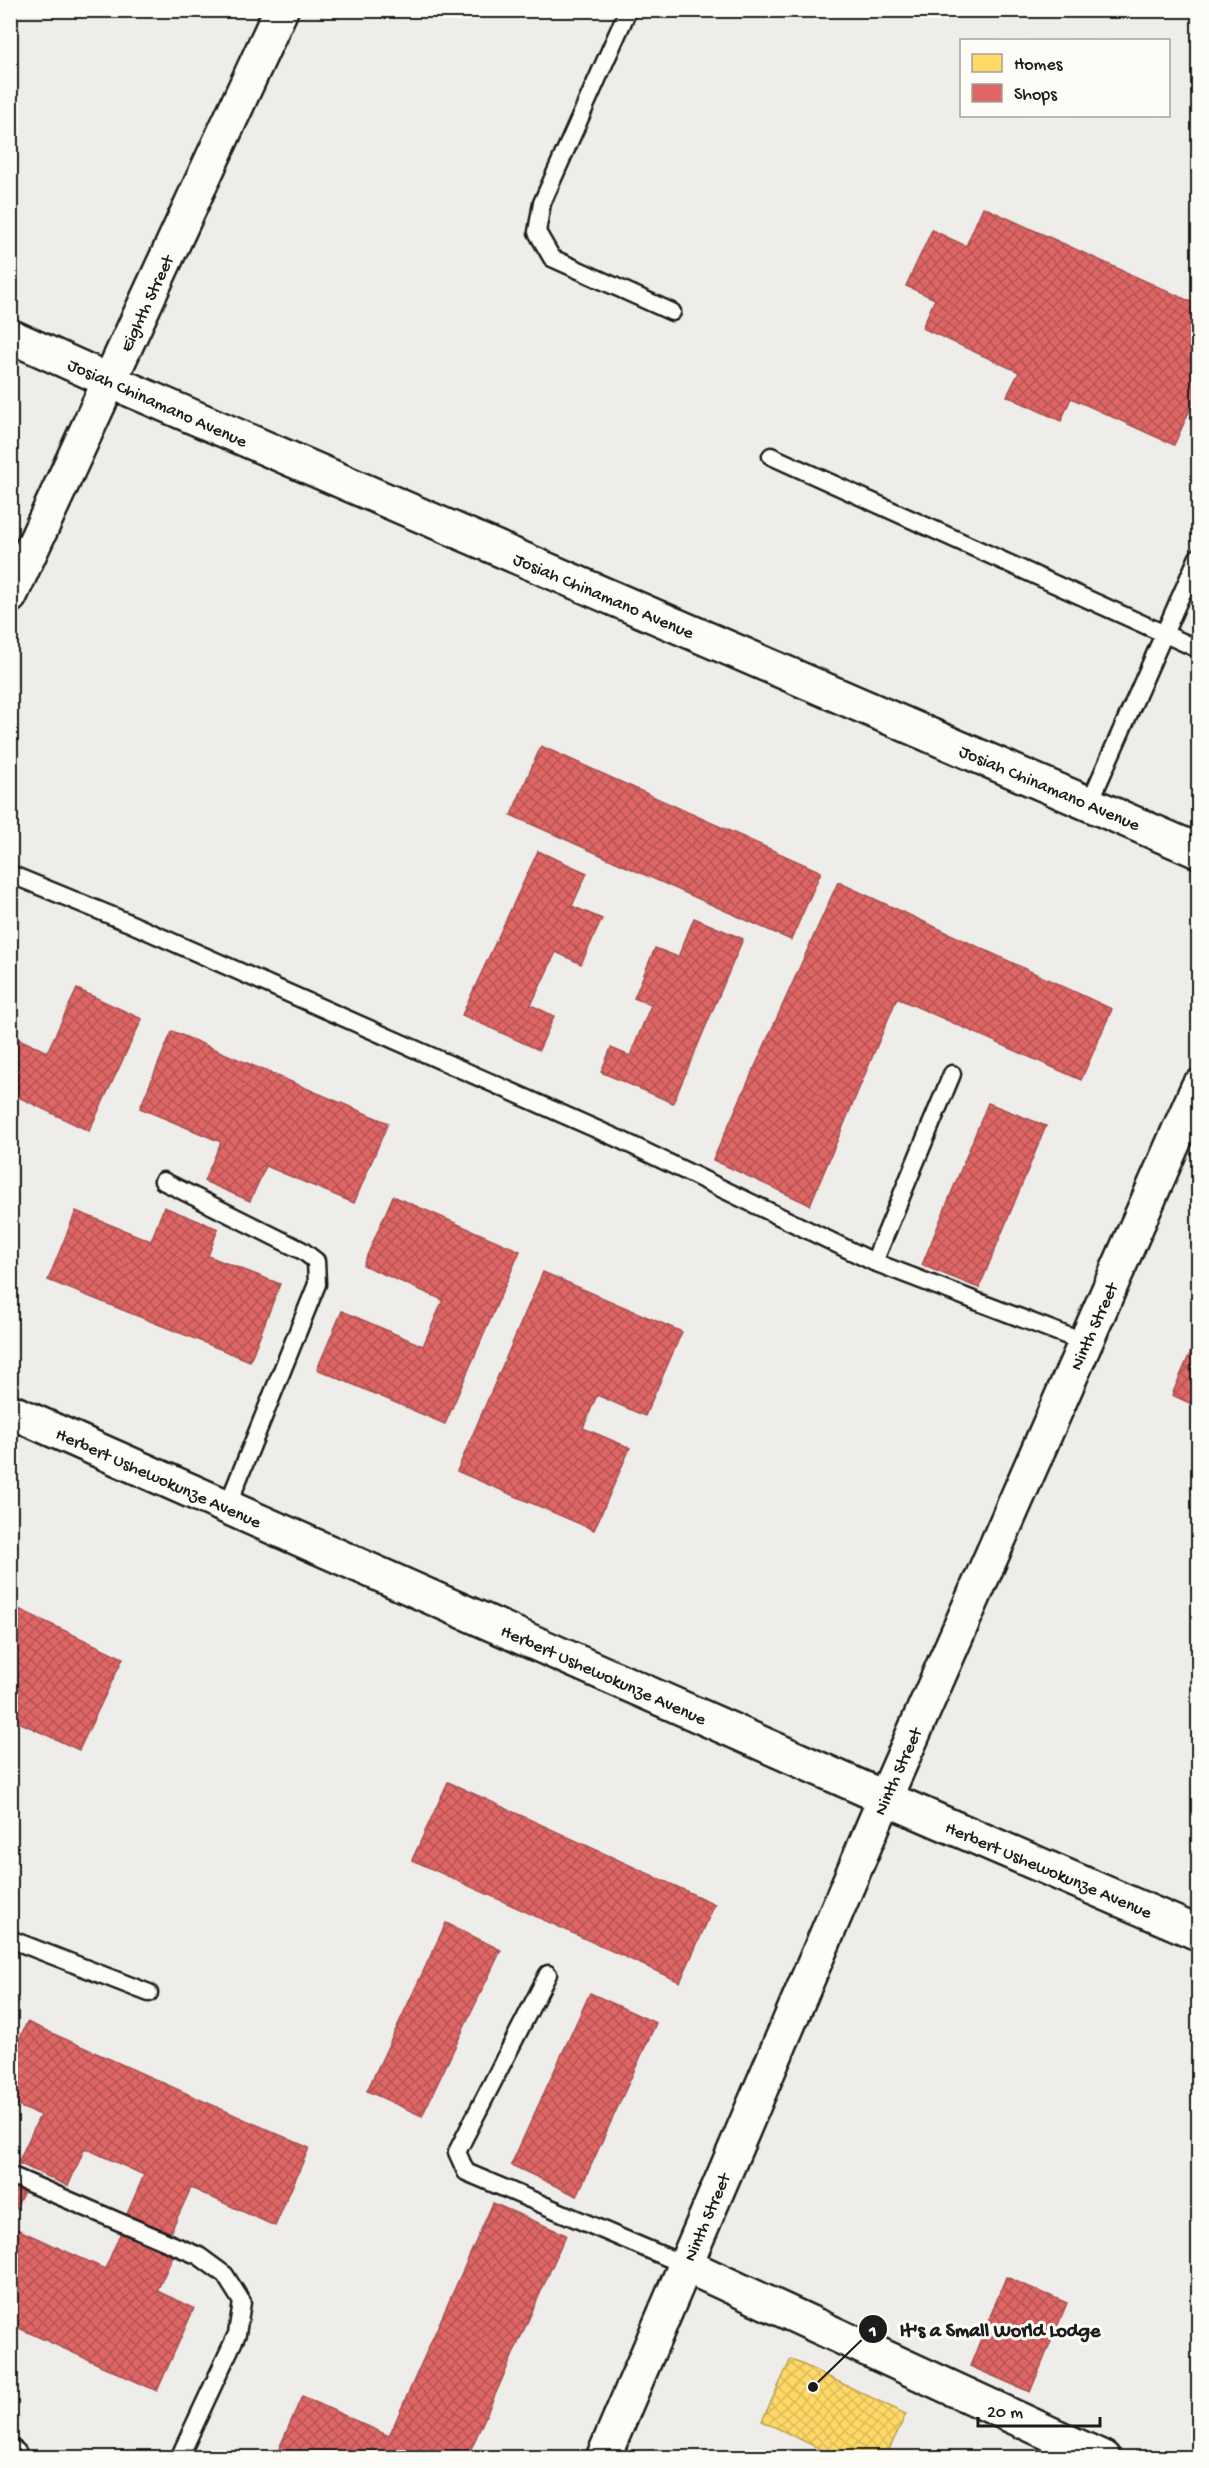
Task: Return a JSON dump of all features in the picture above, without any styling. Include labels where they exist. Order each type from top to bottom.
[{"type":"street","name":"Eighth Street","points":[[10,596],[281,10]]},
{"type":"street","name":"Josiah Chinamano Avenue","points":[[10,336],[1089,804],[1196,843]]},
{"type":"street","name":"Ninth Street","points":[[603,2457],[885,1798],[1198,1087]]},
{"type":"street","name":"Herbert Ushewokunze Avenue","points":[[12,1415],[1198,1933]]},
{"type":"street","points":[[685,2265],[1103,2457]]},
{"type":"lane","points":[[628,10],[542,203],[537,232],[552,258],[672,312]]},
{"type":"lane","points":[[771,456],[1198,649]]},
{"type":"lane","points":[[1089,804],[1198,558]]},
{"type":"lane","points":[[10,874],[127,922],[621,1140],[874,1262],[1086,1343]]},
{"type":"lane","points":[[874,1262],[952,1074]]},
{"type":"lane","points":[[163,1181],[303,1251],[316,1261],[317,1284],[227,1507]]},
{"type":"lane","points":[[10,1939],[149,1993]]},
{"type":"lane","points":[[548,1974],[456,2152],[466,2172],[685,2265]]},
{"type":"lane","points":[[10,2175],[199,2256],[225,2275],[242,2302],[237,2334],[179,2457]]},
{"type":"shaded area","points":[[11,11],[1198,11],[1198,2457],[11,2457]]},
{"type":"building: Homes","points":[[791,2359],[906,2414],[885,2458],[839,2458],[762,2421]]},
{"type":"building: Shops","points":[[983,207],[1198,305],[1198,392],[1174,445],[1071,398],[1061,421],[1007,396],[1019,372],[922,328],[935,299],[906,286],[932,230],[966,246]]},
{"type":"building: Shops","points":[[541,746],[821,872],[791,940],[511,815]]},
{"type":"building: Shops","points":[[538,851],[587,873],[572,906],[602,919],[581,964],[556,952],[531,1005],[554,1016],[539,1050],[462,1015]]},
{"type":"building: Shops","points":[[838,882],[1112,1009],[1081,1080],[897,998],[810,1205],[713,1160]]},
{"type":"building: Shops","points":[[694,918],[743,939],[673,1103],[601,1072],[611,1048],[630,1056],[651,1005],[634,998],[655,948],[678,957]]},
{"type":"building: Shops","points":[[77,989],[142,1019],[89,1131],[10,1093],[10,1057],[19,1039],[47,1052]]},
{"type":"building: Shops","points":[[172,1031],[388,1123],[354,1203],[266,1166],[250,1201],[204,1181],[221,1142],[140,1108]]},
{"type":"building: Shops","points":[[988,1103],[1046,1126],[979,1288],[922,1265]]},
{"type":"building: Shops","points":[[393,1196],[520,1251],[445,1424],[317,1369],[342,1311],[423,1346],[443,1300],[363,1265]]},
{"type":"building: Shops","points":[[164,1207],[218,1229],[208,1256],[280,1284],[250,1361],[48,1280],[76,1211],[151,1241]]},
{"type":"building: Shops","points":[[543,1272],[682,1332],[645,1416],[597,1395],[583,1428],[630,1448],[594,1530],[457,1471]]},
{"type":"building: Shops","points":[[1191,1351],[1198,1354],[1198,1407],[1172,1395]]},
{"type":"building: Shops","points":[[10,1605],[123,1658],[79,1750],[10,1718]]},
{"type":"building: Shops","points":[[448,1782],[715,1904],[680,1982],[412,1860]]},
{"type":"building: Shops","points":[[446,1923],[501,1950],[422,2116],[367,2091]]},
{"type":"building: Shops","points":[[590,1993],[656,2023],[577,2196],[511,2165]]},
{"type":"building: Shops","points":[[27,2022],[309,2148],[275,2226],[191,2188],[170,2233],[127,2214],[144,2175],[85,2148],[68,2186],[18,2163],[40,2115],[10,2103],[10,2060]]},
{"type":"building: Shops","points":[[10,2184],[24,2191],[10,2221]]},
{"type":"building: Shops","points":[[493,2203],[566,2235],[467,2458],[275,2458],[302,2396],[389,2436]]},
{"type":"building: Shops","points":[[10,2226],[105,2269],[121,2232],[173,2256],[157,2291],[194,2308],[157,2391],[10,2324]]},
{"type":"building: Shops","points":[[1006,2277],[1067,2303],[1030,2392],[970,2366]]},
{"type":"place","name":"It's a Small World Lodge","points":[[813,2387]]}]
